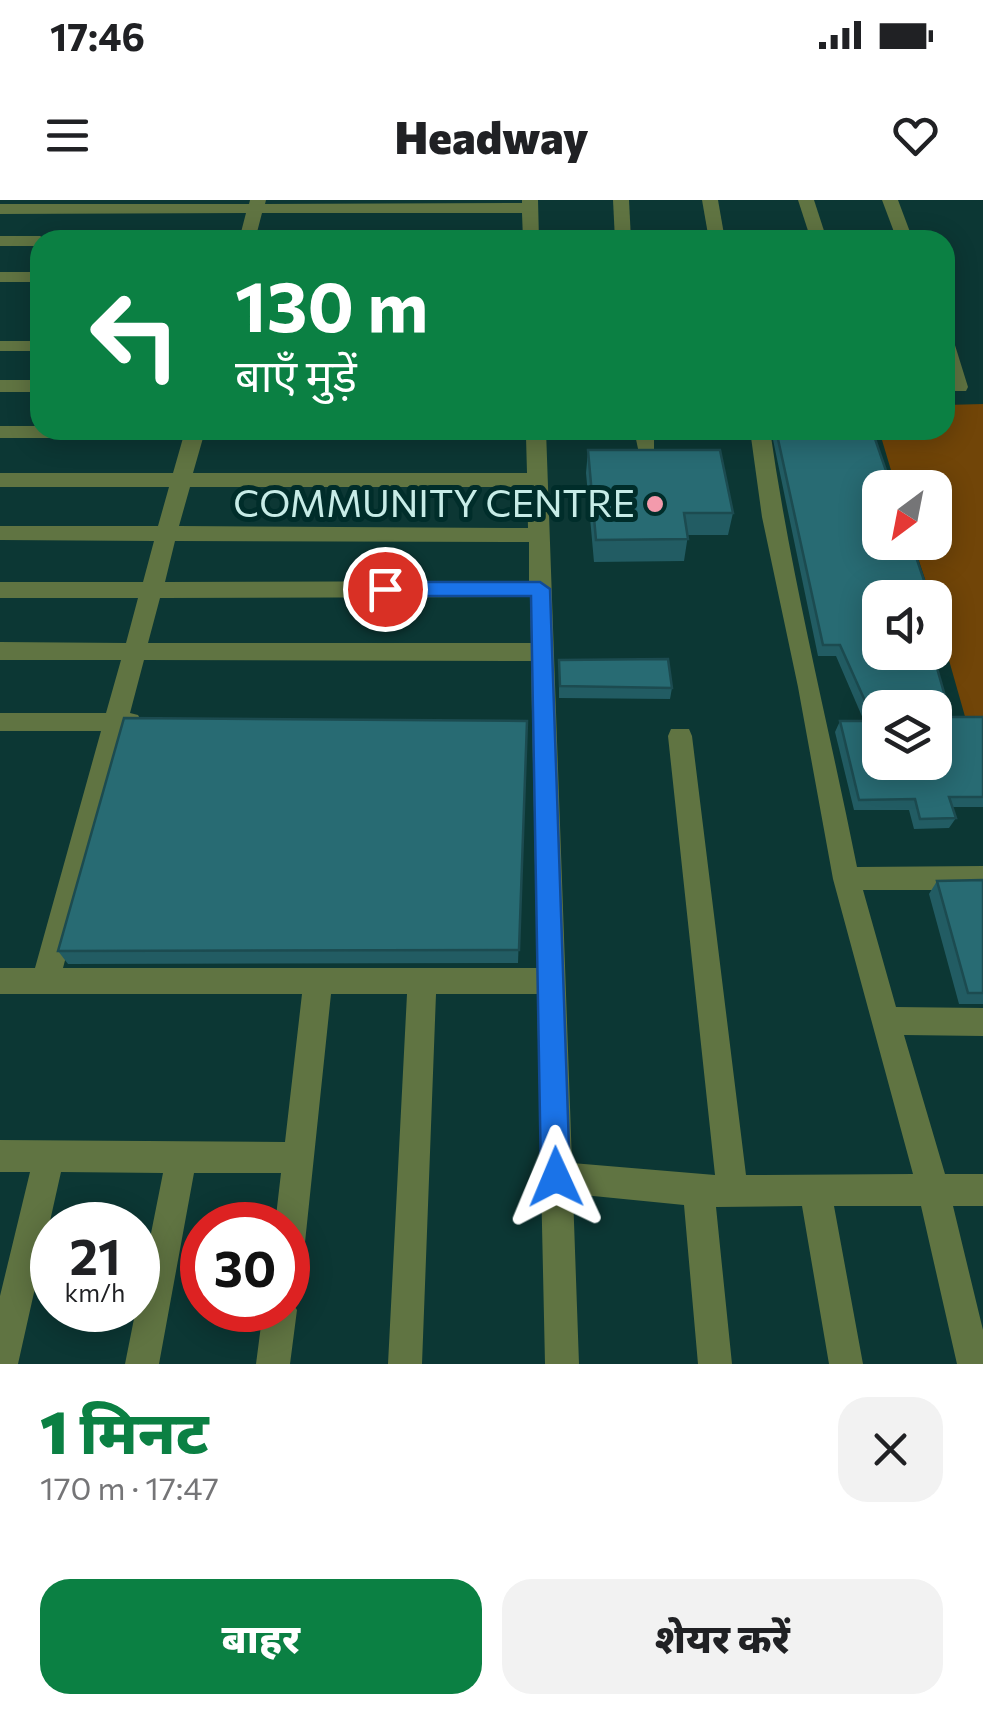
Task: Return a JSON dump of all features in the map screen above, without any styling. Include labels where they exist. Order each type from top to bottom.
[{"type":"street","points":[[621,200],[622,230]]},
{"type":"street","points":[[710,200],[716,230]]},
{"type":"street","points":[[806,200],[816,230]]},
{"type":"street","points":[[890,200],[901,230]]},
{"type":"street","points":[[250,230],[257,204]]},
{"type":"street","points":[[0,208],[530,204],[531,230]]},
{"type":"street","points":[[0,240],[30,241]]},
{"type":"street","points":[[0,277],[30,277]]},
{"type":"street","points":[[0,346],[30,346]]},
{"type":"street","points":[[0,386],[30,386]]},
{"type":"street","points":[[955,386],[983,388]]},
{"type":"street","points":[[0,432],[30,432]]},
{"type":"street","points":[[45,981],[193,440]]},
{"type":"street","points":[[536,440],[542,652],[534,721],[551,982],[562,1364]]},
{"type":"street","points":[[645,440],[647,454]]},
{"type":"street","points":[[761,440],[772,518],[810,687],[846,879],[934,1192],[974,1364]]},
{"type":"street","points":[[0,480],[538,480]]},
{"type":"street","points":[[0,532],[539,535]]},
{"type":"street","points":[[0,590],[540,589]]},
{"type":"street","points":[[0,652],[542,652]]},
{"type":"street","points":[[0,722],[154,722]]},
{"type":"street","points":[[680,736],[732,1190]]},
{"type":"street","points":[[846,879],[983,878]]},
{"type":"street","points":[[0,981],[551,982]]},
{"type":"street","points":[[294,1202],[318,982]]},
{"type":"street","points":[[405,1364],[422,982]]},
{"type":"street","points":[[885,1021],[983,1022]]},
{"type":"street","points":[[0,1156],[299,1158]]},
{"type":"street","points":[[2,1364],[49,1156]]},
{"type":"street","points":[[142,1364],[181,1158]]},
{"type":"street","points":[[556,1177],[698,1191],[983,1190]]},
{"type":"street","points":[[815,1189],[846,1364]]},
{"type":"street","points":[[698,1191],[715,1364]]},
{"type":"street","points":[[273,1364],[277,1332]]},
{"type":"shaded area","points":[[983,404],[983,721],[966,720],[952,670],[952,580],[925,580],[919,560],[952,560],[952,470],[891,470],[882,440],[955,440],[955,405]]},
{"type":"building","points":[[778,440],[875,440],[886,470],[862,470],[862,560],[917,560],[924,580],[862,580],[862,670],[938,670],[943,690],[862,690],[862,694],[840,645],[823,645]]},
{"type":"building","name":"COMMUNITY CENTRE","points":[[588,450],[720,450],[733,513],[684,513],[688,539],[596,540]]},
{"type":"building","points":[[668,659],[672,688],[560,686],[559,660]]},
{"type":"building","points":[[952,717],[983,717],[983,797],[949,797],[956,818],[920,819],[915,799],[859,800],[840,721],[862,721],[862,780],[952,780]]},
{"type":"building","points":[[124,718],[527,721],[519,950],[58,951]]},
{"type":"building","points":[[983,880],[983,993],[968,993],[937,881]]},
{"type":"place","name":"COMMUNITY CENTRE","points":[[655,504]]},
{"type":"route","points":[[385,589],[540,589],[556,1177]]}]
